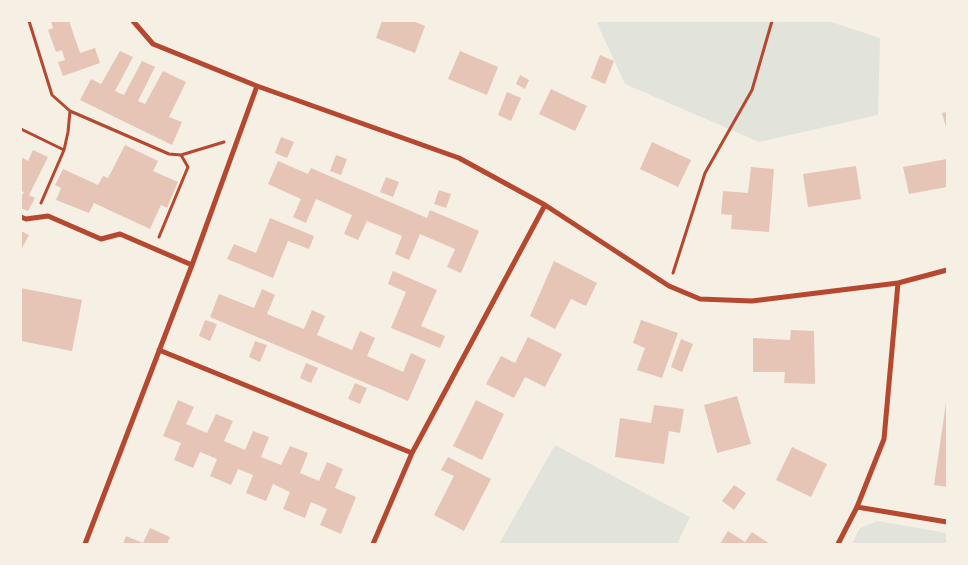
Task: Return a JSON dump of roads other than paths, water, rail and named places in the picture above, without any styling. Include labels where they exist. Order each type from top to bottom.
[{"type":"street","points":[[133,21],[154,44],[257,86],[459,158],[545,205],[669,286],[700,299],[752,301],[898,283],[947,270]]},
{"type":"street","points":[[85,544],[192,265],[257,86]]},
{"type":"street","points":[[373,544],[412,453],[545,205]]},
{"type":"street","points":[[21,217],[26,219],[48,216],[100,239],[120,234],[192,265]]},
{"type":"street","points":[[838,544],[857,507],[884,439],[898,283]]},
{"type":"street","points":[[159,350],[412,453]]},
{"type":"street","points":[[857,507],[947,522]]}]
